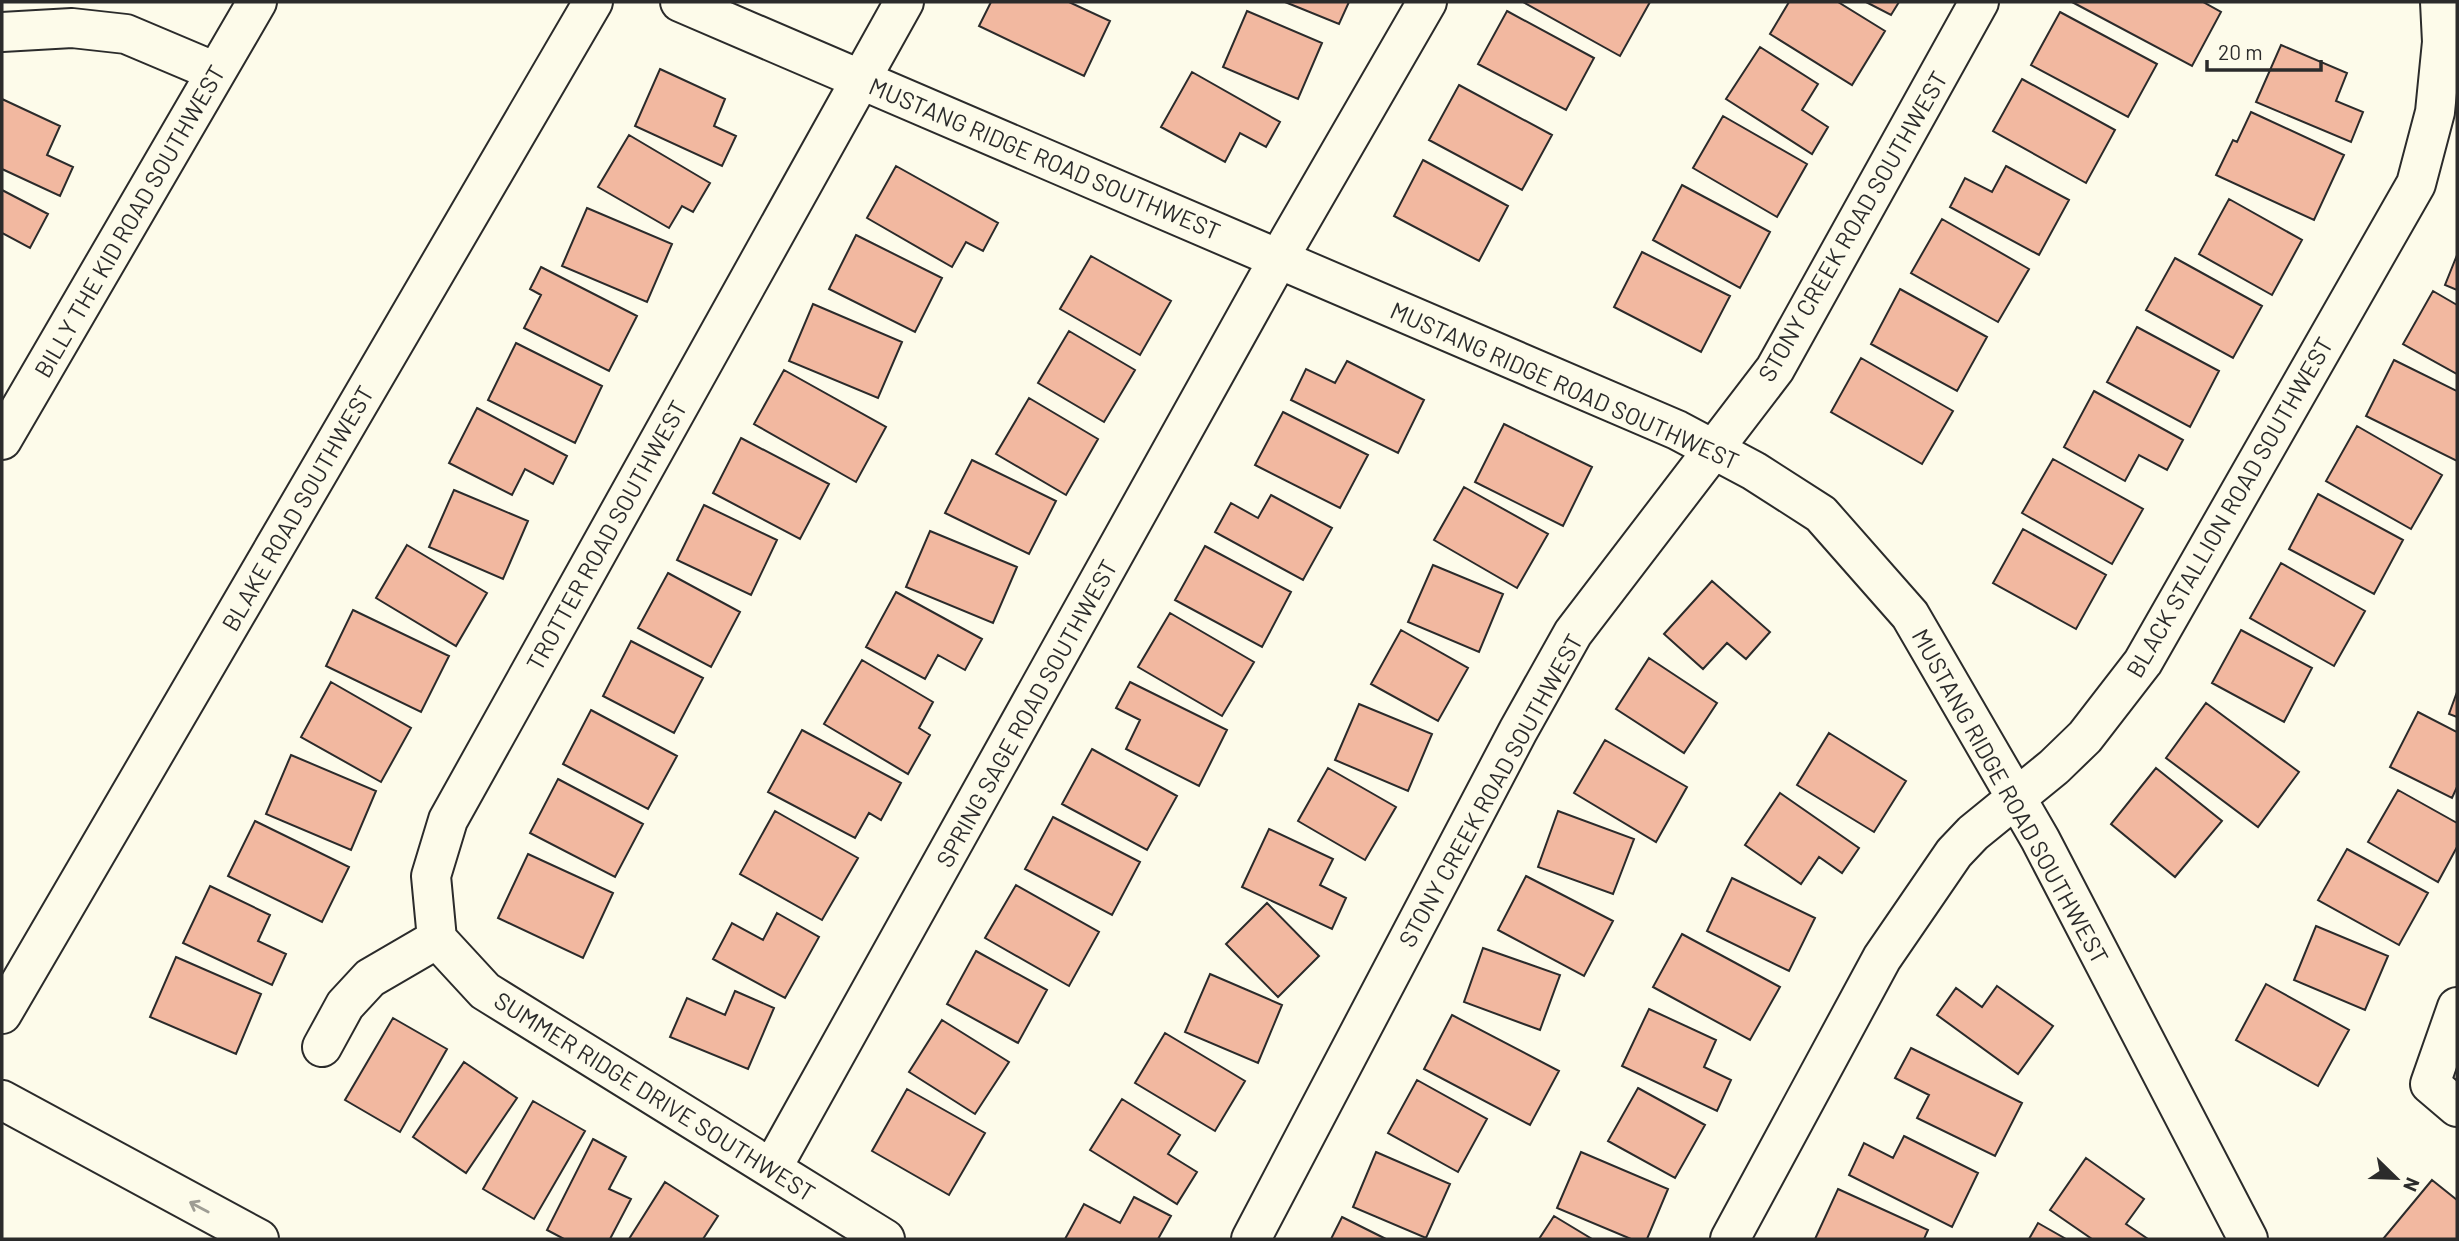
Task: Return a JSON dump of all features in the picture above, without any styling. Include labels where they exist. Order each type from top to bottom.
[{"type":"street","name":"BILLY THE KID ROAD SOUTHWEST","points":[[2,440],[257,2]]},
{"type":"street","name":"BLAKE ROAD SOUTHWEST","points":[[2,1014],[593,2]]},
{"type":"street","name":"MUSTANG RIDGE ROAD SOUTHWEST","points":[[680,2],[1665,424],[1716,449],[1821,514],[1910,615],[2017,798],[2248,1239]]},
{"type":"street","name":"TROTTER ROAD SOUTHWEST","points":[[437,939],[431,876],[448,820],[904,2]]},
{"type":"street","name":"SPRING SAGE ROAD SOUTHWEST","points":[[772,1168],[1279,258],[1427,2]]},
{"type":"street","name":"STONY CREEK ROAD SOUTHWEST","points":[[1251,1239],[1512,743],[1573,633],[1775,369],[1979,2]]},
{"type":"street","name":"BLACK STALLION ROAD SOUTHWEST","points":[[1730,1239],[1882,958],[1954,853],[1973,833],[2085,737],[2143,662],[2416,184],[2435,113],[2442,42],[2440,2]]},
{"type":"street","points":[[2,32],[72,28],[126,34],[216,72]]},
{"type":"street","points":[[322,1047],[345,1005],[370,978],[437,939]]},
{"type":"street","name":"SUMMER RIDGE DRIVE SOUTHWEST","points":[[437,939],[485,991],[885,1239]]},
{"type":"street","points":[[2444,1096],[2457,1007]]},
{"type":"street","points":[[2,1100],[259,1239]]},
{"type":"building","points":[[991,2],[1069,2],[1110,21],[1084,76],[979,26]]},
{"type":"building","points":[[1285,2],[1349,2],[1339,24]]},
{"type":"building","points":[[1523,2],[1650,2],[1620,56]]},
{"type":"building","points":[[1789,2],[1838,2],[1885,31],[1852,85],[1770,34]]},
{"type":"building","points":[[1866,2],[1899,2],[1891,15]]},
{"type":"building","points":[[2072,2],[2203,2],[2221,12],[2192,66]]},
{"type":"building","points":[[1247,11],[1322,43],[1298,99],[1223,67]]},
{"type":"building","points":[[1507,11],[1594,58],[1566,110],[1478,64]]},
{"type":"building","points":[[2060,12],[2157,64],[2128,117],[2031,65]]},
{"type":"building","points":[[2281,45],[2347,73],[2336,101],[2363,112],[2351,142],[2256,102]]},
{"type":"building","points":[[1760,47],[1818,84],[1802,110],[1828,127],[1812,154],[1726,99]]},
{"type":"building","points":[[660,69],[725,99],[714,126],[736,136],[722,166],[635,126]]},
{"type":"building","points":[[1192,72],[1280,122],[1266,147],[1240,133],[1225,162],[1161,127]]},
{"type":"building","points":[[2022,79],[2115,130],[2086,183],[1993,131]]},
{"type":"building","points":[[1459,85],[1552,135],[1522,190],[1429,140]]},
{"type":"building","points":[[2,99],[60,126],[47,155],[73,167],[60,196],[2,169]]},
{"type":"building","points":[[2251,112],[2344,155],[2314,220],[2216,175],[2233,140],[2237,142]]},
{"type":"building","points":[[1723,116],[1807,164],[1777,217],[1693,168]]},
{"type":"building","points":[[629,135],[710,183],[693,212],[682,206],[669,228],[598,187]]},
{"type":"building","points":[[1423,160],[1508,206],[1479,261],[1394,216]]},
{"type":"building","points":[[896,166],[998,223],[983,251],[966,242],[952,267],[867,218]]},
{"type":"building","points":[[2006,166],[2069,200],[2039,255],[1950,207],[1965,178],[1992,192]]},
{"type":"building","points":[[1682,185],[1770,232],[1740,288],[1653,240]]},
{"type":"building","points":[[2,190],[48,214],[30,248],[2,233]]},
{"type":"building","points":[[2229,199],[2302,240],[2272,295],[2199,254]]},
{"type":"building","points":[[587,208],[672,244],[647,302],[562,266]]},
{"type":"building","points":[[1942,219],[2029,269],[1998,322],[1911,273]]},
{"type":"building","points":[[856,235],[942,278],[915,332],[829,289]]},
{"type":"building","points":[[1642,252],[1730,296],[1701,352],[1614,307]]},
{"type":"building","points":[[2457,255],[2457,290],[2445,285]]},
{"type":"building","points":[[1091,256],[1171,301],[1140,355],[1060,309]]},
{"type":"building","points":[[2175,258],[2262,306],[2233,358],[2146,310]]},
{"type":"building","points":[[541,267],[637,316],[609,371],[524,328],[541,295],[530,289]]},
{"type":"building","points":[[1900,289],[1987,337],[1957,391],[1871,344]]},
{"type":"building","points":[[2433,291],[2457,305],[2457,374],[2403,344]]},
{"type":"building","points":[[813,304],[902,342],[878,398],[789,361]]},
{"type":"building","points":[[2137,327],[2219,371],[2190,427],[2107,382]]},
{"type":"building","points":[[1069,331],[1135,370],[1104,422],[1038,383]]},
{"type":"building","points":[[516,343],[602,386],[575,443],[488,400]]},
{"type":"building","points":[[1861,358],[1953,411],[1922,464],[1831,412]]},
{"type":"building","points":[[2394,360],[2457,391],[2457,461],[2366,416]]},
{"type":"building","points":[[1347,361],[1424,400],[1398,453],[1291,400],[1306,369],[1335,383]]},
{"type":"building","points":[[784,370],[886,427],[856,482],[754,424]]},
{"type":"building","points":[[2094,391],[2183,440],[2167,470],[2139,455],[2125,481],[2064,447]]},
{"type":"building","points":[[1029,398],[1098,439],[1066,495],[996,454]]},
{"type":"building","points":[[477,408],[567,456],[553,484],[525,469],[512,495],[449,463]]},
{"type":"building","points":[[1283,412],[1368,455],[1340,508],[1255,465]]},
{"type":"building","points":[[1504,424],[1592,467],[1563,526],[1475,482]]},
{"type":"building","points":[[2357,426],[2442,475],[2411,529],[2326,481]]},
{"type":"building","points":[[741,438],[829,484],[800,539],[713,493]]},
{"type":"building","points":[[2053,459],[2143,509],[2112,564],[2022,513]]},
{"type":"building","points":[[972,460],[1056,501],[1029,554],[945,513]]},
{"type":"building","points":[[1464,487],[1548,534],[1517,588],[1434,540]]},
{"type":"building","points":[[454,490],[528,521],[503,579],[429,547]]},
{"type":"building","points":[[2318,494],[2403,540],[2374,594],[2289,549]]},
{"type":"building","points":[[1271,495],[1332,528],[1303,580],[1215,532],[1231,503],[1258,518]]},
{"type":"building","points":[[704,505],[777,540],[751,595],[677,560]]},
{"type":"building","points":[[2023,529],[2106,575],[2076,629],[1993,583]]},
{"type":"building","points":[[930,531],[1017,567],[993,623],[906,587]]},
{"type":"building","points":[[407,545],[487,593],[456,646],[376,598]]},
{"type":"building","points":[[1205,546],[1291,592],[1262,647],[1175,600]]},
{"type":"building","points":[[2281,563],[2365,611],[2334,666],[2250,618]]},
{"type":"building","points":[[1433,565],[1503,594],[1479,652],[1408,622]]},
{"type":"building","points":[[668,573],[740,612],[711,667],[638,628]]},
{"type":"building","points":[[1712,581],[1770,632],[1746,659],[1727,643],[1703,669],[1664,634]]},
{"type":"building","points":[[896,592],[982,639],[965,670],[938,655],[925,679],[866,647]]},
{"type":"building","points":[[353,610],[449,656],[421,712],[326,666]]},
{"type":"building","points":[[1170,613],[1254,662],[1222,716],[1138,667]]},
{"type":"building","points":[[1401,630],[1468,668],[1438,721],[1371,684]]},
{"type":"building","points":[[2241,630],[2312,668],[2284,722],[2212,683]]},
{"type":"building","points":[[631,641],[703,678],[674,733],[603,696]]},
{"type":"building","points":[[1649,658],[1717,703],[1684,753],[1616,709]]},
{"type":"building","points":[[862,660],[933,702],[919,728],[930,735],[908,774],[824,724]]},
{"type":"building","points":[[331,682],[411,728],[381,782],[301,737]]},
{"type":"building","points":[[1130,682],[1227,730],[1199,786],[1126,749],[1140,720],[1116,708]]},
{"type":"building","points":[[2457,692],[2457,717],[2449,714]]},
{"type":"building","points":[[2206,703],[2299,772],[2258,827],[2166,758]]},
{"type":"building","points":[[1359,704],[1432,734],[1408,791],[1335,760]]},
{"type":"building","points":[[591,710],[677,756],[648,809],[563,764]]},
{"type":"building","points":[[2418,712],[2457,732],[2457,787],[2452,798],[2390,767]]},
{"type":"building","points":[[802,730],[901,783],[881,820],[869,813],[855,838],[768,792]]},
{"type":"building","points":[[1829,733],[1906,781],[1874,832],[1797,785]]},
{"type":"building","points":[[1605,740],[1687,787],[1656,842],[1574,793]]},
{"type":"building","points":[[1092,749],[1177,796],[1147,850],[1062,804]]},
{"type":"building","points":[[291,755],[376,791],[351,850],[266,814]]},
{"type":"building","points":[[1328,768],[1396,807],[1365,860],[1298,821]]},
{"type":"building","points":[[2156,768],[2222,821],[2175,877],[2111,824]]},
{"type":"building","points":[[558,779],[643,824],[615,877],[530,833]]},
{"type":"building","points":[[2398,790],[2457,823],[2457,847],[2438,882],[2368,842]]},
{"type":"building","points":[[1780,793],[1859,848],[1842,873],[1819,857],[1801,884],[1745,845]]},
{"type":"building","points":[[775,811],[858,858],[822,920],[740,874]]},
{"type":"building","points":[[1558,811],[1634,839],[1613,894],[1538,867]]},
{"type":"building","points":[[1053,817],[1140,862],[1112,915],[1025,869]]},
{"type":"building","points":[[255,821],[349,867],[322,922],[228,876]]},
{"type":"building","points":[[1269,829],[1333,859],[1320,885],[1346,898],[1332,929],[1242,887]]},
{"type":"building","points":[[2347,849],[2428,893],[2399,945],[2318,900]]},
{"type":"building","points":[[528,854],[613,893],[583,958],[498,918]]},
{"type":"building","points":[[1526,876],[1613,921],[1584,976],[1498,930]]},
{"type":"building","points":[[1732,878],[1815,918],[1789,971],[1707,931]]},
{"type":"building","points":[[1016,885],[1099,932],[1069,986],[985,938]]},
{"type":"building","points":[[210,886],[270,915],[258,941],[286,954],[272,985],[183,943]]},
{"type":"building","points":[[1267,903],[1319,956],[1278,997],[1226,944]]},
{"type":"building","points":[[777,913],[819,937],[785,998],[713,959],[732,923],[763,940]]},
{"type":"building","points":[[2316,926],[2388,956],[2365,1010],[2294,980]]},
{"type":"building","points":[[1682,934],[1780,987],[1750,1040],[1653,987]]},
{"type":"building","points":[[1483,948],[1560,975],[1540,1030],[1464,1002]]},
{"type":"building","points":[[976,951],[1047,990],[1018,1043],[947,1004]]},
{"type":"building","points":[[176,957],[261,994],[236,1054],[150,1017]]},
{"type":"building","points":[[1210,974],[1282,1005],[1258,1063],[1185,1032]]},
{"type":"building","points":[[2266,984],[2349,1030],[2318,1086],[2236,1040]]},
{"type":"building","points":[[1997,986],[2053,1026],[2018,1074],[1937,1015],[1956,988],[1982,1007]]},
{"type":"building","points":[[735,991],[774,1008],[748,1069],[670,1037],[687,998],[725,1015]]},
{"type":"building","points":[[1649,1009],[1716,1040],[1704,1067],[1731,1080],[1717,1111],[1622,1066]]},
{"type":"building","points":[[1452,1015],[1559,1071],[1530,1125],[1424,1069]]},
{"type":"building","points":[[393,1018],[447,1049],[400,1132],[345,1100]]},
{"type":"building","points":[[942,1020],[1009,1062],[975,1114],[909,1072]]},
{"type":"building","points":[[1165,1033],[1245,1081],[1215,1131],[1135,1083]]},
{"type":"building","points":[[1911,1048],[2022,1103],[1995,1156],[1917,1118],[1929,1095],[1895,1078]]},
{"type":"building","points":[[464,1062],[517,1098],[466,1173],[413,1137]]},
{"type":"building","points":[[1417,1080],[1487,1119],[1458,1172],[1388,1133]]},
{"type":"building","points":[[1638,1088],[1705,1125],[1675,1178],[1608,1141]]},
{"type":"building","points":[[907,1089],[985,1133],[949,1195],[872,1151]]},
{"type":"building","points":[[1122,1099],[1180,1135],[1168,1154],[1197,1172],[1177,1204],[1090,1150]]},
{"type":"building","points":[[533,1101],[585,1131],[534,1219],[483,1189]]},
{"type":"building","points":[[1904,1136],[1978,1173],[1952,1227],[1849,1175],[1864,1143],[1893,1158]]},
{"type":"building","points":[[593,1139],[626,1157],[609,1189],[631,1199],[610,1239],[564,1239],[547,1230]]},
{"type":"building","points":[[1376,1152],[1450,1184],[1426,1238],[1353,1207]]},
{"type":"building","points":[[1581,1152],[1668,1189],[1647,1239],[1631,1239],[1557,1208]]},
{"type":"building","points":[[2086,1158],[2144,1199],[2126,1224],[2148,1239],[2092,1239],[2050,1210]]},
{"type":"building","points":[[2432,1180],[2457,1200],[2457,1239],[2383,1239]]},
{"type":"building","points":[[665,1182],[718,1216],[703,1239],[629,1239]]},
{"type":"building","points":[[1838,1189],[1928,1230],[1924,1239],[1815,1239]]},
{"type":"building","points":[[1134,1197],[1171,1216],[1158,1239],[1065,1239],[1084,1204],[1120,1223]]},
{"type":"building","points":[[1554,1216],[1592,1239],[1539,1239]]},
{"type":"building","points":[[1342,1217],[1386,1239],[1331,1239]]},
{"type":"building","points":[[2038,1223],[2066,1239],[2029,1239]]}]
